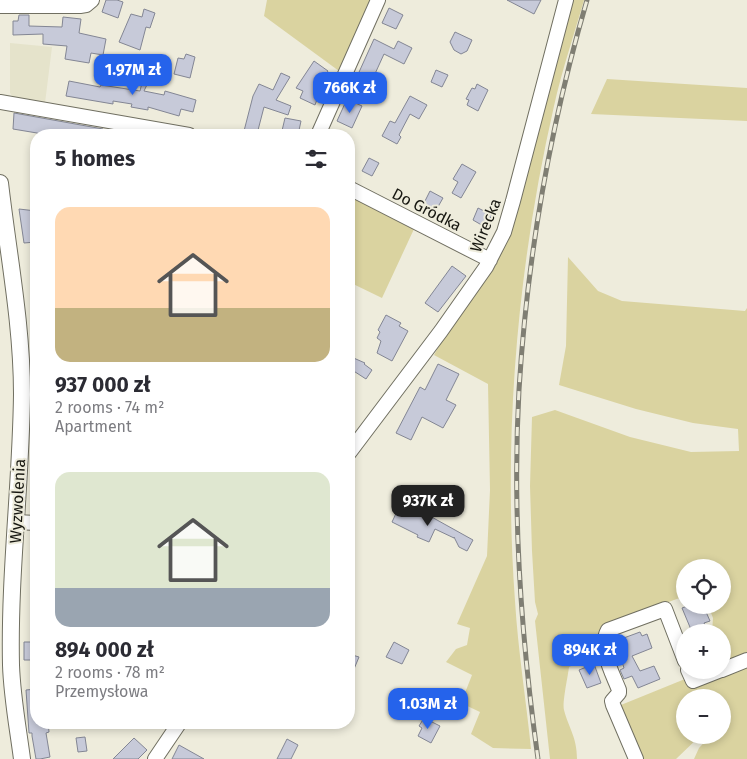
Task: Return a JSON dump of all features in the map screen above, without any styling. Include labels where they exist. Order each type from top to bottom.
[{"type":"street","points":[[0,6],[80,6],[86,5],[92,0]]},
{"type":"street","points":[[321,129],[378,0]]},
{"type":"street","name":"Wirecka","points":[[355,446],[441,331],[490,260],[504,232],[566,0]]},
{"type":"street","points":[[0,102],[155,129]]},
{"type":"street","name":"Wyzwolenia","points":[[0,183],[20,343],[20,444],[12,599],[11,667],[22,759]]},
{"type":"street","name":"Do Gródka","points":[[355,191],[490,260]]},
{"type":"street","points":[[16,522],[30,523]]},
{"type":"street","points":[[636,759],[613,706],[612,701],[619,693],[606,654],[605,636],[608,630],[665,609],[676,638]]},
{"type":"street","points":[[731,666],[747,660]]},
{"type":"street","points":[[155,759],[175,729]]},
{"type":"shaded area","points":[[267,0],[373,0],[339,71],[264,16]]},
{"type":"shaded area","points":[[571,0],[584,0],[557,93],[541,167],[522,290],[512,415],[512,539],[515,601],[531,749],[493,748],[471,734],[480,712],[461,703],[472,675],[446,662],[456,649],[467,645],[470,628],[457,624],[487,556],[490,490],[488,384],[434,355],[450,326],[488,272]]},
{"type":"shaded area","points":[[10,43],[52,47],[45,103],[13,97],[10,93]]},
{"type":"shaded area","points":[[607,79],[747,88],[747,121],[591,114]]},
{"type":"shaded area","points":[[355,198],[414,229],[382,298],[355,285]]},
{"type":"shaded area","points":[[568,257],[598,291],[622,301],[745,311],[747,308],[747,759],[694,759],[703,744],[731,744],[731,689],[676,689],[676,744],[692,744],[676,759],[639,759],[616,707],[685,679],[731,679],[731,624],[713,624],[711,614],[731,614],[731,559],[676,559],[676,599],[605,625],[598,637],[602,653],[569,667],[564,696],[564,710],[574,739],[577,759],[550,759],[535,621],[538,614],[535,602],[530,486],[532,417],[555,410],[630,437],[691,452],[739,451],[738,429],[693,423],[636,409],[559,385],[566,346]]},
{"type":"building","points":[[106,0],[123,2],[118,18],[102,12]]},
{"type":"building","points":[[507,0],[541,0],[534,14]]},
{"type":"building","points":[[389,8],[403,15],[396,29],[382,23]]},
{"type":"building","points":[[144,9],[155,13],[150,28],[146,27],[140,50],[119,42],[131,14],[142,17]]},
{"type":"building","points":[[19,15],[29,15],[29,26],[62,27],[63,17],[81,19],[79,33],[106,39],[103,55],[91,53],[89,63],[65,59],[67,46],[43,44],[43,34],[13,35],[13,21],[18,21]]},
{"type":"building","points":[[455,32],[472,40],[467,51],[461,54],[454,50],[450,42]]},
{"type":"building","points":[[374,39],[394,49],[398,41],[412,48],[404,64],[384,54],[369,87],[355,81]]},
{"type":"building","points":[[186,54],[195,57],[190,78],[174,74],[178,58],[184,59]]},
{"type":"building","points":[[314,61],[328,71],[314,92],[319,94],[315,105],[300,98],[303,91],[296,88]]},
{"type":"building","points":[[146,66],[155,68],[144,91],[164,95],[165,91],[196,100],[193,112],[181,109],[179,116],[148,107],[148,110],[131,107],[132,104],[113,101],[113,104],[66,96],[69,81],[100,87],[101,85],[140,91]]},
{"type":"building","points":[[436,70],[448,75],[442,87],[431,82]]},
{"type":"building","points":[[281,73],[290,77],[276,100],[291,106],[288,115],[264,107],[258,129],[245,129],[253,96],[259,84],[273,90]]},
{"type":"building","points":[[477,84],[488,90],[478,111],[467,105],[469,100],[466,99],[472,88],[475,89]]},
{"type":"building","points":[[410,96],[427,105],[419,119],[410,114],[399,135],[401,137],[397,144],[382,136],[390,121],[395,123]]},
{"type":"building","points":[[347,99],[362,106],[352,128],[337,121]]},
{"type":"building","points":[[14,113],[103,129],[30,129],[30,132],[13,129]]},
{"type":"building","points":[[285,118],[301,121],[299,129],[282,129]]},
{"type":"building","points":[[369,158],[379,163],[372,176],[362,171]]},
{"type":"building","points":[[462,164],[476,172],[461,198],[452,193],[458,182],[453,179]]},
{"type":"building","points":[[430,191],[443,198],[435,212],[423,205]]},
{"type":"building","points":[[478,208],[492,215],[485,227],[473,220]]},
{"type":"building","points":[[19,209],[30,210],[30,242],[24,243]]},
{"type":"building","points":[[452,266],[466,276],[438,312],[425,303]]},
{"type":"building","points":[[386,315],[401,323],[399,326],[408,331],[392,361],[377,353],[381,341],[377,338],[380,332],[378,330]]},
{"type":"building","points":[[355,359],[365,363],[372,370],[366,379],[355,372]]},
{"type":"building","points":[[438,364],[459,374],[446,400],[456,405],[443,428],[422,417],[411,440],[396,433],[420,387],[425,390]]},
{"type":"building","points":[[400,505],[427,518],[428,515],[473,540],[467,551],[459,547],[454,537],[435,529],[429,542],[392,522]]},
{"type":"building","points":[[684,614],[707,614],[710,621],[704,624],[689,624]]},
{"type":"building","points":[[640,632],[642,636],[647,634],[652,648],[632,656],[640,671],[654,666],[660,679],[638,688],[632,676],[624,679],[620,670],[624,668],[618,650],[624,648],[621,639]]},
{"type":"building","points":[[24,642],[30,642],[30,660],[24,660]]},
{"type":"building","points":[[394,642],[409,650],[402,664],[386,657]]},
{"type":"building","points":[[355,656],[359,657],[355,667]]},
{"type":"building","points":[[594,664],[601,683],[587,688],[579,670]]},
{"type":"building","points":[[26,690],[30,690],[30,729],[49,729],[49,732],[46,733],[50,757],[36,759],[32,733],[29,733]]},
{"type":"building","points":[[399,700],[407,704],[403,712],[395,708]]},
{"type":"building","points":[[424,718],[440,726],[431,743],[418,736],[422,728],[419,726]]},
{"type":"building","points":[[85,737],[87,751],[78,752],[76,738]]},
{"type":"building","points":[[134,738],[147,750],[138,759],[113,759]]},
{"type":"building","points":[[287,739],[298,745],[291,759],[277,759]]},
{"type":"building","points":[[179,745],[204,759],[172,759]]},
{"type":"railway","points":[[538,759],[527,667],[517,529],[519,390],[528,291],[542,193],[562,96],[587,0]]}]
